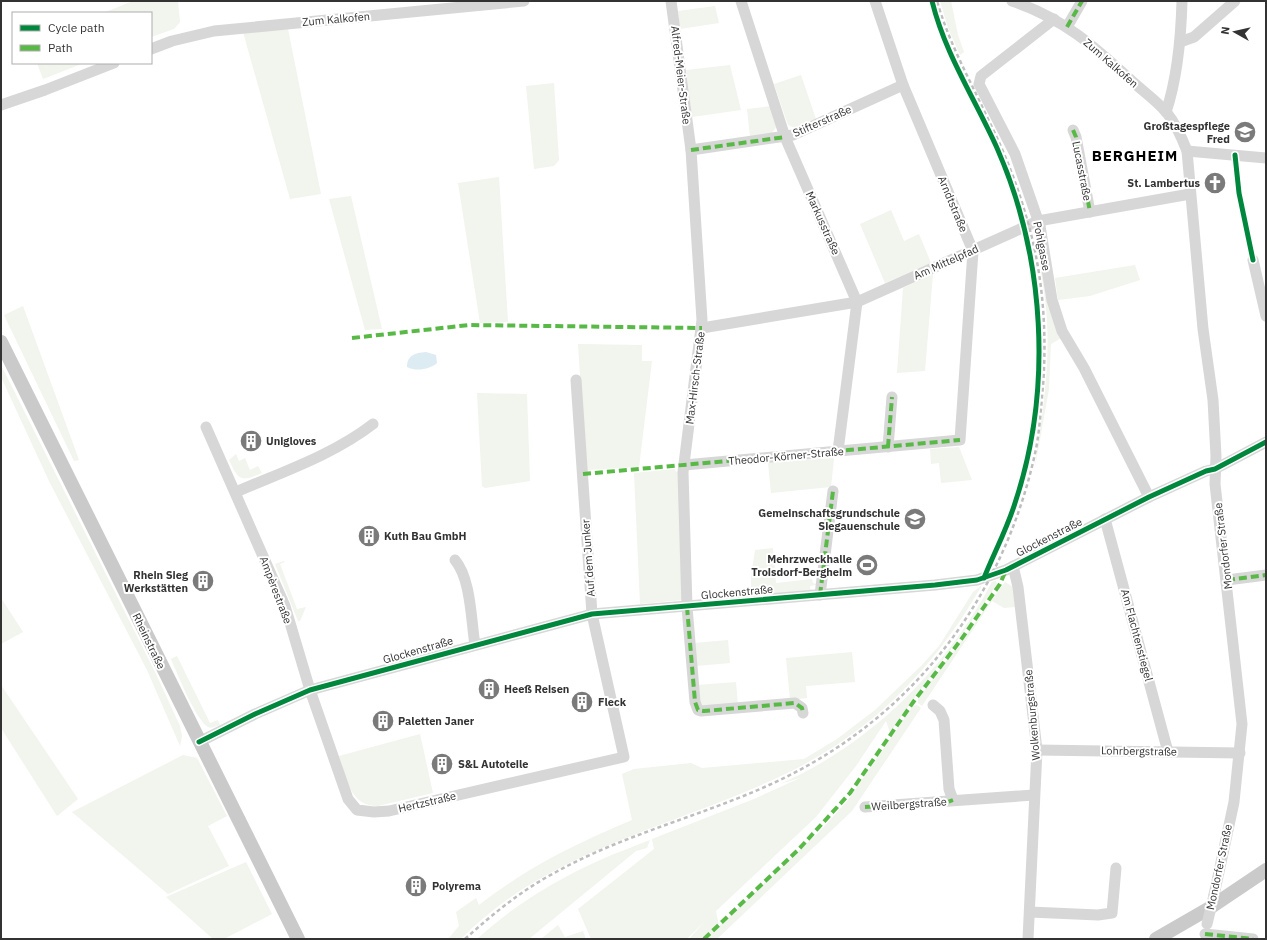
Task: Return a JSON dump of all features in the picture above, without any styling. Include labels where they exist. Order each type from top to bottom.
[{"type":"main road","name":"Rheinstraße","points":[[1,342],[298,939]]},
{"type":"main road","points":[[1156,939],[1208,909],[1266,870]]},
{"type":"street","name":"Zum Kalkofen","points":[[152,49],[194,35],[226,29],[524,1]]},
{"type":"street","name":"Alfred-Meier-Straße","points":[[671,1],[690,150]]},
{"type":"street","name":"Markusstraße","points":[[741,1],[785,137],[857,302]]},
{"type":"street","name":"Arndtstraße","points":[[876,1],[903,85],[973,251],[960,440]]},
{"type":"street","name":"Zum Kalkofen","points":[[1012,1],[1038,10],[1054,19],[1067,27],[1103,55],[1166,112],[1182,139],[1187,151]]},
{"type":"street","points":[[1067,27],[1082,1]]},
{"type":"street","points":[[1166,112],[1173,86],[1180,42],[1182,1]]},
{"type":"street","points":[[1180,42],[1194,37],[1235,1]]},
{"type":"street","name":"Pohlgasse","points":[[1054,19],[981,76],[979,81],[1015,154],[1038,221],[1052,300],[1062,331],[1084,368],[1149,497]]},
{"type":"street","points":[[1,104],[45,90],[111,64]]},
{"type":"street","name":"Stifterstraße","points":[[690,150],[785,137],[903,85]]},
{"type":"street","name":"Lucasstraße","points":[[1073,130],[1076,136],[1090,212]]},
{"type":"street","name":"Max-Hirsch-Straße","points":[[690,150],[702,328],[684,466],[686,607],[695,702],[698,710],[704,711],[795,703],[802,708],[803,713]]},
{"type":"street","points":[[1187,151],[1266,158]]},
{"type":"street","name":"Mondorfer Straße","points":[[1187,151],[1203,329],[1213,400],[1215,484],[1242,724],[1234,802],[1205,932]]},
{"type":"street","name":"Am Mittelpfad","points":[[702,328],[857,302],[1038,221],[1190,194]]},
{"type":"street","points":[[1253,260],[1266,316]]},
{"type":"street","points":[[838,451],[857,302]]},
{"type":"street","name":"Auf dem Junker","points":[[576,380],[592,614],[624,758]]},
{"type":"street","points":[[888,447],[892,397]]},
{"type":"street","points":[[236,492],[338,447],[354,439],[374,424]]},
{"type":"street","name":"Ampèrestraße","points":[[206,427],[236,492],[285,606],[310,690]]},
{"type":"street","name":"Theodor-Körner-Straße","points":[[684,466],[960,440]]},
{"type":"street","name":"Glockenstraße","points":[[199,742],[255,714],[310,690],[592,614],[686,607],[977,580],[1012,566],[1149,497],[1206,471],[1215,469],[1266,442]]},
{"type":"street","points":[[820,595],[833,491]]},
{"type":"street","name":"Am Flachtenstiegel","points":[[1106,519],[1168,752]]},
{"type":"street","points":[[455,560],[462,568],[466,582],[475,645]]},
{"type":"street","name":"Wolkenburgstraße","points":[[1012,566],[1018,587],[1037,750],[1028,905],[1030,912],[1028,939]]},
{"type":"street","points":[[1227,580],[1266,575]]},
{"type":"street","name":"Hertzstraße","points":[[310,690],[348,799],[357,810],[389,811],[624,758]]},
{"type":"street","name":"Weilbergstraße","points":[[933,705],[940,711],[944,720],[949,789],[953,800]]},
{"type":"street","name":"Lohrbergstraße","points":[[1037,750],[1240,753]]},
{"type":"street","name":"Weilbergstraße","points":[[865,807],[1034,795]]},
{"type":"street","points":[[1030,912],[1098,915],[1112,913],[1116,868]]},
{"type":"street","points":[[1205,932],[1253,939]]},
{"type":"shaded area","points":[[133,1],[178,1],[180,22],[174,29],[152,37],[152,12],[106,12]]},
{"type":"shaded area","points":[[940,1],[951,1],[958,35],[964,52],[960,55],[948,28]]},
{"type":"shaded area","points":[[715,6],[719,23],[680,29],[678,11]]},
{"type":"shaded area","points":[[288,29],[321,194],[290,199],[243,32]]},
{"type":"shaded area","points":[[37,64],[81,64],[43,79]]},
{"type":"shaded area","points":[[730,65],[741,110],[692,117],[686,70]]},
{"type":"shaded area","points":[[801,75],[816,119],[795,128],[788,125],[774,84]]},
{"type":"shaded area","points":[[554,83],[559,160],[554,166],[534,169],[526,86]]},
{"type":"shaded area","points":[[771,106],[777,126],[772,133],[750,137],[747,109]]},
{"type":"shaded area","points":[[499,177],[508,322],[480,323],[458,183]]},
{"type":"shaded area","points":[[351,196],[382,329],[365,330],[329,199]]},
{"type":"shaded area","points":[[891,210],[904,241],[919,234],[931,263],[885,283],[860,224]]},
{"type":"shaded area","points":[[1036,234],[1061,338],[1051,344],[1049,389],[1034,473],[1044,398],[1048,341],[1045,300]]},
{"type":"shaded area","points":[[1135,265],[1140,280],[1090,296],[1058,300],[1055,278]]},
{"type":"shaded area","points":[[933,274],[925,371],[897,373],[903,288]]},
{"type":"shaded area","points":[[23,306],[79,460],[74,461],[4,315]]},
{"type":"shaded area","points":[[578,344],[642,345],[642,361],[652,361],[639,467],[586,470]]},
{"type":"shaded area","points":[[426,352],[436,355],[437,363],[431,367],[423,369],[411,369],[407,367],[408,360],[412,355]]},
{"type":"shaded area","points":[[1,365],[155,672],[180,726],[182,736],[180,746],[147,670],[49,481],[1,377]]},
{"type":"shaded area","points":[[477,393],[527,394],[530,481],[485,488],[482,486]]},
{"type":"shaded area","points":[[959,447],[972,480],[941,483],[939,463],[931,464],[930,449]]},
{"type":"shaded area","points":[[236,454],[239,461],[245,458],[250,470],[258,466],[262,473],[249,478],[241,478],[238,476],[229,460]]},
{"type":"shaded area","points":[[833,458],[831,487],[771,493],[768,463]]},
{"type":"shaded area","points":[[674,469],[680,475],[683,600],[640,604],[634,473]]},
{"type":"shaded area","points":[[773,548],[776,583],[812,579],[813,583],[816,585],[810,586],[810,589],[814,590],[754,596],[751,581],[755,550]]},
{"type":"shaded area","points":[[285,562],[280,564],[297,609],[306,607],[300,621],[298,621],[275,564]]},
{"type":"shaded area","points":[[996,581],[997,584],[984,603],[890,733],[886,721],[856,766],[816,817],[716,911],[719,926],[820,831],[848,800],[913,706],[917,705],[921,708],[852,811],[717,939],[689,939],[704,922],[687,939],[591,939],[578,909],[654,849],[652,839],[754,799],[800,778],[780,784],[845,748],[903,701],[929,674],[952,645],[992,582]]},
{"type":"shaded area","points":[[1005,582],[1013,587],[1015,607],[1004,608],[992,601],[922,706],[918,703],[918,699]]},
{"type":"shaded area","points":[[982,585],[944,644],[922,670],[873,718],[845,739],[816,758],[743,793],[614,843],[573,861],[533,883],[495,908],[461,939],[448,939],[459,926],[456,912],[476,898],[479,905],[516,879],[552,857],[590,838],[632,820],[622,774],[634,769],[691,763],[702,768],[804,759],[837,739],[875,710],[921,666],[939,646],[973,592]]},
{"type":"shaded area","points":[[1,598],[23,632],[1,644]]},
{"type":"shaded area","points":[[728,640],[730,663],[696,666],[694,643]]},
{"type":"shaded area","points":[[852,652],[855,682],[806,686],[807,698],[790,700],[786,658]]},
{"type":"shaded area","points":[[177,656],[210,723],[218,720],[220,725],[210,728],[203,723],[198,715],[187,696],[171,659]]},
{"type":"shaded area","points":[[736,682],[738,705],[704,708],[700,705],[697,685]]},
{"type":"shaded area","points":[[1,685],[78,799],[57,816],[1,728]]},
{"type":"shaded area","points":[[420,734],[433,793],[378,806],[368,805],[355,796],[347,781],[339,756]]},
{"type":"shaded area","points":[[183,755],[197,758],[227,816],[208,826],[229,866],[168,894],[72,812]]},
{"type":"shaded area","points":[[650,840],[647,848],[636,851],[529,939],[477,939],[534,895],[598,861]]},
{"type":"shaded area","points":[[246,862],[272,914],[224,939],[213,939],[166,897]]},
{"type":"shaded area","points":[[558,925],[565,937],[583,931],[586,939],[541,939]]},
{"type":"railway","points":[[465,939],[509,902],[556,872],[613,845],[761,788],[790,775],[837,748],[879,716],[917,680],[950,640],[979,597],[1003,551],[1022,501],[1036,449],[1044,366],[1043,304],[1033,243],[1015,182],[999,143],[953,46],[937,1]]},
{"type":"marked path","points":[[1067,27],[1082,1]]},
{"type":"marked path","points":[[1073,130],[1076,137],[1090,212]]},
{"type":"marked path","points":[[691,150],[785,137]]},
{"type":"marked path","points":[[352,338],[469,325],[702,328]]},
{"type":"marked path","points":[[888,447],[892,397]]},
{"type":"marked path","points":[[583,474],[960,440]]},
{"type":"marked path","points":[[820,595],[833,491]]},
{"type":"marked path","points":[[704,939],[799,849],[850,793],[914,701],[960,641],[1000,584],[1006,570]]},
{"type":"marked path","points":[[1227,580],[1266,575]]},
{"type":"marked path","points":[[687,607],[695,702],[698,710],[704,711],[795,703],[802,708],[803,713]]},
{"type":"marked path","points":[[865,807],[945,803],[953,800]]},
{"type":"marked path","points":[[1205,934],[1253,939]]},
{"type":"cycle path","points":[[932,1],[952,58],[997,148],[1013,190],[1025,233],[1034,278],[1038,324],[1039,369],[1035,415],[1027,459],[1012,513],[984,578]]},
{"type":"cycle path","points":[[1235,155],[1239,193],[1253,260]]},
{"type":"cycle path","points":[[199,742],[255,714],[310,690],[592,614],[935,585],[977,580],[1006,570],[1149,497],[1206,471],[1215,469],[1266,442]]},
{"type":"place","name":"Großtagespflege Fred","points":[[1245,132]]},
{"type":"place","name":"St. Lambertus","points":[[1215,183]]},
{"type":"place","name":"Unigloves","points":[[251,441]]},
{"type":"place","name":"Gemeinschaftsgrundschule Siegauenschule","points":[[915,519]]},
{"type":"place","name":"Kuth Bau GmbH","points":[[369,536]]},
{"type":"place","name":"Mehrzweckhalle Troisdorf-Bergheim","points":[[867,565]]},
{"type":"place","name":"Rhein Sieg Werkstätten","points":[[203,581]]},
{"type":"place","name":"Heeß Reisen","points":[[489,689]]},
{"type":"place","name":"Fleck","points":[[582,702]]},
{"type":"place","name":"Paletten Janer","points":[[383,721]]},
{"type":"place","name":"S&L Autoteile","points":[[442,764]]},
{"type":"place","name":"Polyrema","points":[[416,886]]},
{"type":"district","name":"BERGHEIM","points":[[1135,156]]}]
